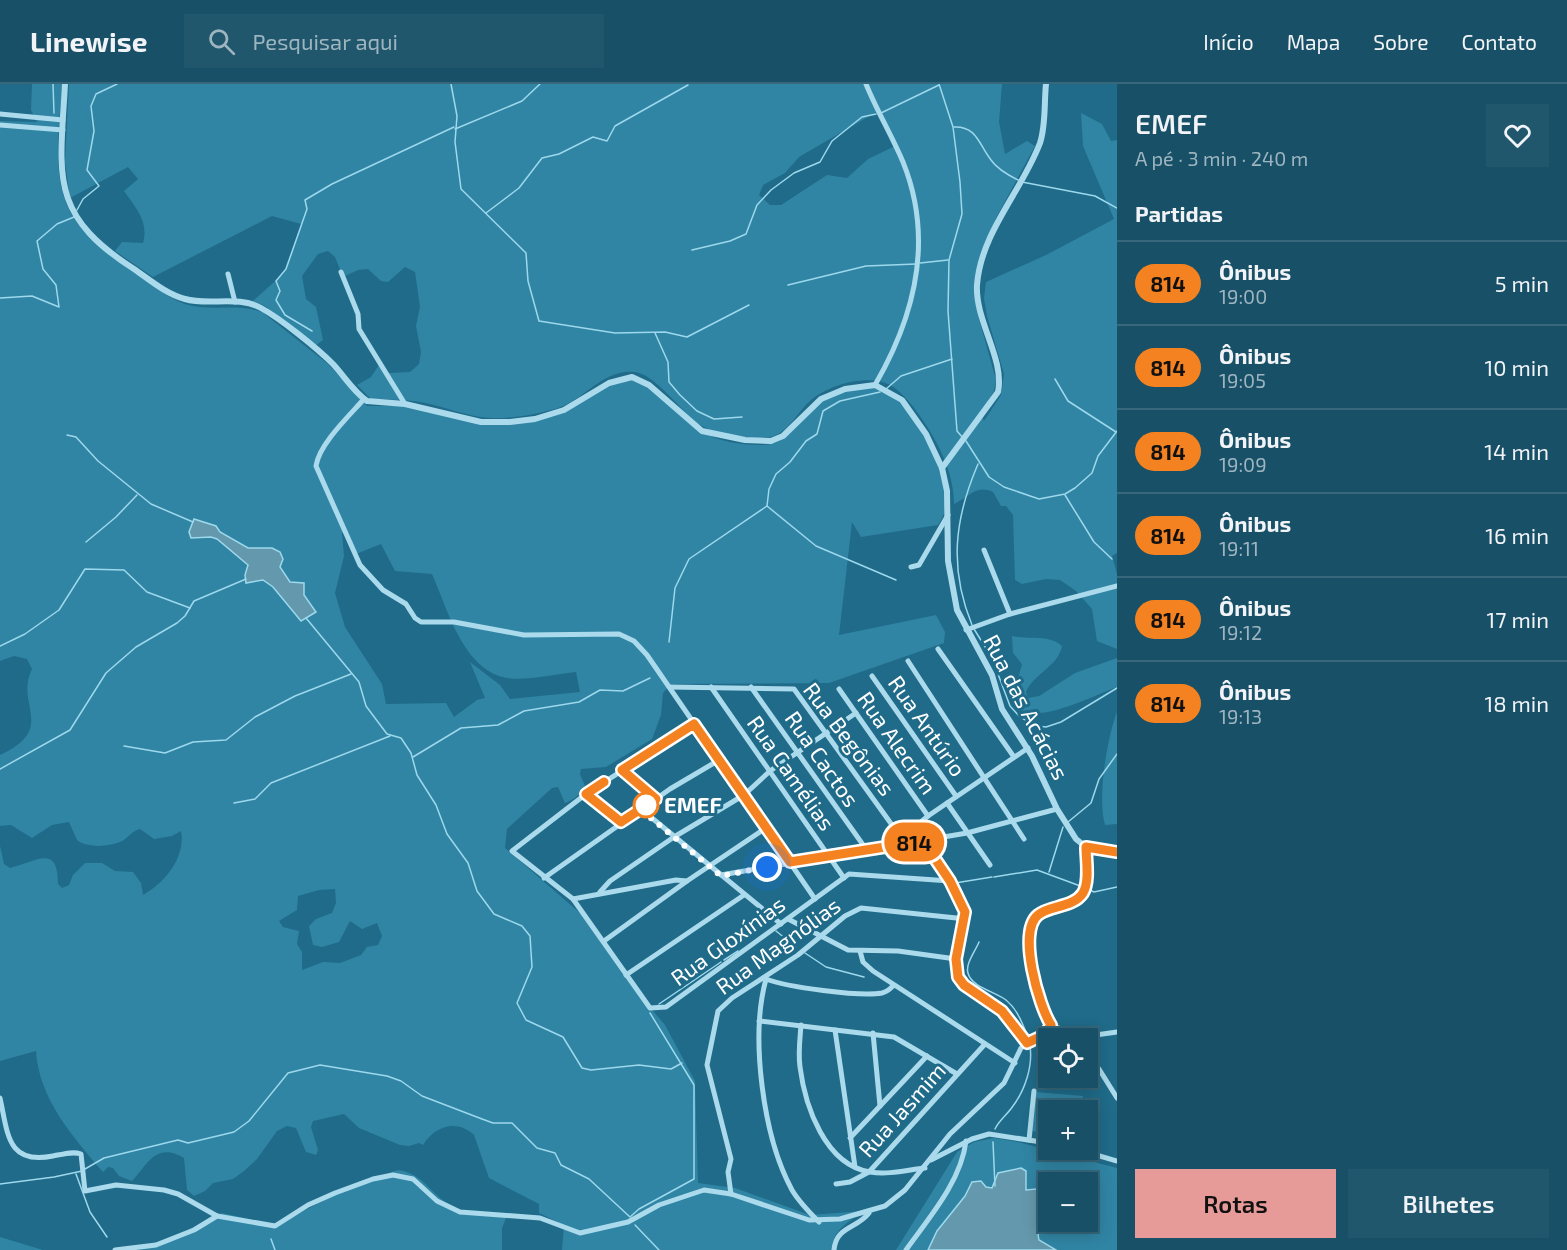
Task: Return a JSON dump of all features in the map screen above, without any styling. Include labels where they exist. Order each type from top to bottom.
[{"type":"street","points":[[65,84],[62,177],[65,195],[79,222],[128,266],[175,296],[193,301],[253,305],[270,315],[327,359],[364,399],[376,403],[405,404],[481,422],[519,421],[564,410],[609,383],[632,377],[649,385],[702,431],[729,438],[771,441],[791,430],[821,399],[845,389],[875,385],[900,337],[914,282],[920,225],[903,163],[866,84]]},
{"type":"street","points":[[942,468],[998,392],[999,377],[981,314],[977,286],[985,255],[1000,216],[1041,141],[1046,84]]},
{"type":"street","points":[[0,114],[63,120]]},
{"type":"street","points":[[0,125],[63,130]]},
{"type":"street","points":[[341,272],[358,314],[358,329],[405,404]]},
{"type":"street","points":[[228,274],[235,302]]},
{"type":"street","name":"Rua das Acácias","points":[[875,385],[895,394],[906,405],[926,434],[942,468],[948,513],[948,561],[957,610],[992,675],[1002,709],[1028,748],[1069,830],[1086,847]]},
{"type":"street","points":[[364,399],[335,432],[318,456],[316,466],[353,555],[367,575],[383,590],[402,600],[421,621],[454,622],[513,635],[613,634],[628,637],[639,645],[669,687],[815,899]]},
{"type":"street","points":[[910,567],[919,565],[948,513]]},
{"type":"street","points":[[984,550],[1010,614]]},
{"type":"street","points":[[966,630],[1010,614],[1117,586]]},
{"type":"street","points":[[938,649],[1014,757]]},
{"type":"street","points":[[908,661],[1024,839]]},
{"type":"street","name":"Rua Antúrio","points":[[872,676],[956,796]]},
{"type":"street","points":[[669,687],[752,687]]},
{"type":"street","name":"Rua Camélias","points":[[711,687],[844,878]]},
{"type":"street","name":"Rua Begônias","points":[[752,687],[786,687],[796,691],[905,843]]},
{"type":"street","name":"Rua Cactos","points":[[752,687],[866,849]]},
{"type":"street","name":"Rua Alecrim","points":[[839,688],[928,816]]},
{"type":"street","points":[[600,892],[610,881],[674,837],[744,795],[770,771],[856,713]]},
{"type":"street","points":[[694,724],[586,794],[520,844],[513,850],[513,854],[573,899],[626,975],[744,895]]},
{"type":"street","points":[[913,842],[915,827],[928,816],[1028,748]]},
{"type":"street","points":[[544,878],[640,809],[719,760]]},
{"type":"street","points":[[622,770],[656,799]]},
{"type":"street","points":[[586,794],[621,822]]},
{"type":"street","points":[[947,803],[990,864]]},
{"type":"street","points":[[640,809],[781,924]]},
{"type":"street","points":[[721,876],[790,862],[967,833],[1057,809]]},
{"type":"street","points":[[604,941],[766,828]]},
{"type":"street","points":[[923,841],[950,881],[964,908],[966,919],[956,959],[957,973],[961,981],[1002,1011],[1027,1043]]},
{"type":"street","points":[[1117,852],[1086,847],[1086,879],[1083,892],[1072,902],[1039,914],[1032,924],[1030,964],[1051,1025],[1082,1037],[1117,1032]]},
{"type":"street","name":"Rua Gloxínias","points":[[626,975],[648,1005],[652,1008],[663,1008],[844,878],[856,872],[950,881]]},
{"type":"street","points":[[573,899],[600,892],[676,880],[687,881]]},
{"type":"street","name":"Rua Magnólias","points":[[731,1194],[730,1159],[707,1065],[717,1011],[732,998],[765,978],[845,916],[861,908],[966,919]]},
{"type":"street","points":[[788,919],[848,950],[898,951],[956,959]]},
{"type":"street","points":[[860,951],[863,962],[894,986],[1015,1063]]},
{"type":"street","points":[[819,1221],[796,1196],[778,1152],[758,1060],[759,1021],[765,978],[783,985],[854,993],[881,993],[894,986]]},
{"type":"street","points":[[759,1021],[873,1033],[900,1040],[957,1074]]},
{"type":"street","points":[[801,1025],[800,1067],[811,1111],[829,1145],[841,1158],[869,1172],[895,1173],[925,1168]]},
{"type":"street","points":[[1048,1028],[1051,1025]]},
{"type":"street","points":[[835,1030],[855,1167]]},
{"type":"street","points":[[873,1033],[880,1106]]},
{"type":"street","points":[[0,1098],[9,1137],[15,1149],[31,1158],[79,1153],[84,1160],[85,1191],[116,1185],[164,1190],[178,1194],[217,1216],[275,1226],[308,1205],[387,1175],[409,1177],[436,1201],[460,1212],[540,1218],[580,1233],[628,1222],[659,1205],[696,1191],[731,1194],[819,1221],[870,1212],[893,1200],[925,1168],[950,1134],[1004,1083],[1021,1048],[1038,1038]]},
{"type":"street","name":"Rua Jasmim","points":[[836,1184],[850,1182],[869,1172],[985,1044]]},
{"type":"street","points":[[850,1138],[927,1056]]},
{"type":"street","points":[[1098,1067],[1114,1088],[1117,1098]]},
{"type":"street","points":[[1029,1140],[1034,1091]]},
{"type":"street","points":[[931,1160],[966,1141],[989,1134],[1038,1141]]},
{"type":"street","points":[[906,1250],[940,1203],[963,1155],[966,1141]]},
{"type":"street","points":[[1098,1155],[1117,1161]]},
{"type":"street","points":[[834,1250],[836,1239],[842,1231],[864,1219],[870,1212]]},
{"type":"street","points":[[115,1250],[156,1245],[194,1230],[217,1216]]},
{"type":"shaded area","points":[[32,84],[62,84],[58,147],[62,189],[76,222],[106,252],[177,301],[194,306],[243,308],[262,312],[328,364],[367,406],[405,406],[470,421],[531,421],[563,413],[604,387],[635,379],[652,390],[702,432],[736,443],[760,445],[779,441],[786,437],[817,404],[838,393],[863,387],[878,388],[887,392],[897,399],[914,420],[929,444],[941,473],[946,496],[945,510],[938,525],[861,537],[852,522],[839,635],[936,615],[945,632],[944,643],[829,683],[671,684],[663,693],[661,715],[652,739],[606,767],[581,769],[580,774],[585,786],[579,794],[565,803],[558,787],[552,788],[507,829],[505,848],[581,914],[642,998],[665,1025],[695,1081],[698,1183],[735,1188],[810,1215],[863,1211],[838,1232],[832,1250],[562,1250],[564,1225],[539,1213],[539,1204],[489,1178],[474,1135],[467,1130],[461,1127],[447,1127],[434,1133],[423,1145],[419,1143],[409,1146],[400,1145],[359,1128],[344,1114],[313,1121],[311,1127],[318,1150],[316,1155],[306,1152],[296,1128],[287,1126],[277,1131],[257,1159],[244,1171],[233,1179],[213,1183],[205,1191],[194,1196],[187,1190],[184,1158],[174,1153],[166,1152],[153,1158],[132,1181],[119,1176],[113,1168],[108,1167],[103,1172],[59,1116],[44,1085],[36,1051],[0,1061],[0,846],[4,864],[10,868],[44,858],[50,859],[57,871],[58,884],[62,888],[69,885],[73,875],[85,863],[102,863],[115,871],[133,872],[141,883],[143,895],[159,884],[172,868],[177,860],[182,841],[181,831],[172,836],[154,839],[140,829],[134,831],[123,841],[104,846],[81,843],[77,840],[69,822],[52,825],[32,838],[11,825],[0,826],[0,755],[17,745],[27,735],[31,725],[28,682],[32,669],[27,659],[14,656],[0,661],[0,121],[37,122],[31,110]],"holes":[[[344,530],[356,554],[381,544],[395,571],[432,574],[451,621],[468,651],[492,673],[514,679],[576,672],[580,692],[510,699],[500,685],[470,662],[485,698],[477,700],[454,717],[446,703],[386,704],[382,684],[345,627],[335,593],[344,556],[342,533]],[[335,889],[336,903],[332,913],[316,919],[309,926],[313,945],[322,947],[339,942],[350,921],[362,929],[377,923],[382,936],[378,945],[367,947],[361,955],[340,963],[323,962],[302,970],[302,952],[297,944],[299,931],[283,927],[279,921],[297,910],[298,896],[319,890]]]},
{"type":"shaded area","points":[[69,84],[1002,84],[999,122],[1005,154],[1027,141],[1035,146],[996,218],[975,286],[979,319],[996,380],[994,391],[981,414],[984,421],[1001,395],[1004,374],[987,316],[984,298],[986,282],[1046,255],[1114,219],[1083,146],[1081,113],[1102,124],[1111,141],[1117,140],[1117,553],[1112,556],[1117,574],[1117,649],[1097,641],[1092,609],[1076,591],[1060,580],[1046,579],[1022,584],[1015,580],[1013,515],[1006,506],[1001,506],[993,492],[987,490],[977,490],[954,504],[951,480],[939,447],[914,408],[892,386],[873,380],[862,380],[829,389],[811,400],[783,431],[768,438],[737,436],[708,429],[694,420],[661,387],[635,372],[624,372],[604,379],[568,404],[558,408],[517,417],[482,417],[420,402],[371,399],[357,385],[371,377],[379,365],[388,373],[410,372],[419,364],[421,352],[416,326],[420,307],[415,272],[405,267],[388,282],[381,281],[368,269],[358,270],[343,277],[335,257],[328,251],[318,254],[302,276],[306,299],[316,307],[323,340],[316,345],[265,306],[253,301],[283,274],[301,224],[272,216],[153,277],[115,251],[122,242],[143,243],[143,222],[124,191],[138,179],[128,167],[70,198],[65,162]],"holes":[[[878,111],[895,146],[868,159],[847,178],[827,175],[781,205],[770,205],[759,195],[763,185],[785,173],[799,157]]]},
{"type":"shaded area","points":[[194,519],[216,526],[220,532],[248,548],[272,548],[280,552],[283,559],[280,567],[290,582],[304,583],[304,595],[316,612],[301,621],[273,587],[263,580],[246,583],[245,575],[248,565],[217,539],[191,538],[189,532]]},
{"type":"shaded area","points":[[1012,636],[1051,640],[1062,646],[1056,659],[1030,685],[1026,692],[1028,698],[1039,696],[1075,673],[1117,658],[1117,687],[1051,711],[1025,712],[1015,708],[1015,690],[1022,664],[1013,653]]},
{"type":"shaded area","points":[[1117,712],[1117,824],[1105,825],[1102,800],[1104,768]]},
{"type":"shaded area","points":[[1035,1092],[1083,1096],[1083,1100],[1038,1100],[1038,1132],[1032,1131]]},
{"type":"shaded area","points":[[994,1138],[1038,1147],[1038,1160],[1087,1160],[1117,1168],[1117,1250],[896,1250],[957,1152],[974,1142]]},
{"type":"shaded area","points":[[1021,1168],[1026,1171],[1026,1190],[1038,1189],[1039,1240],[1056,1250],[928,1250],[937,1231],[965,1196],[972,1182],[981,1181],[986,1187],[992,1188],[998,1173]]},
{"type":"shaded area","points":[[398,1170],[414,1175],[458,1209],[479,1213],[508,1213],[502,1228],[502,1250],[111,1250],[156,1246],[222,1213],[270,1224],[282,1222],[358,1183]]},
{"type":"shaded area","points":[[0,1237],[43,1250],[0,1250]]},
{"type":"waterway","points":[[53,84],[54,113]]},
{"type":"waterway","points":[[77,210],[83,199],[99,186],[87,170],[94,131],[91,106],[96,94],[117,84]]},
{"type":"waterway","points":[[451,84],[457,116],[455,142],[461,189],[526,253],[528,281],[539,321],[615,333],[665,332],[687,337],[749,305]]},
{"type":"waterway","points":[[455,129],[522,101],[540,84]]},
{"type":"waterway","points":[[939,84],[953,127],[960,182],[962,214],[949,260],[948,311],[957,431],[963,438]]},
{"type":"waterway","points":[[486,213],[519,188],[542,158],[559,154],[593,137],[607,141],[615,126],[688,85]]},
{"type":"waterway","points":[[881,113],[939,85]]},
{"type":"waterway","points":[[692,250],[730,241],[746,234],[757,205],[771,190],[794,173],[820,162],[832,141],[862,117],[876,114]]},
{"type":"waterway","points":[[312,331],[285,315],[276,300],[280,291],[276,281],[286,269],[307,209],[305,200],[332,184],[454,127]]},
{"type":"waterway","points":[[954,127],[973,133],[996,166],[1018,180]]},
{"type":"waterway","points":[[1022,182],[1095,196],[1117,208]]},
{"type":"waterway","points":[[0,298],[32,296],[59,307],[56,285],[43,269],[37,241],[57,224],[74,217]]},
{"type":"waterway","points":[[920,263],[948,260]]},
{"type":"waterway","points":[[788,285],[866,266],[916,264]]},
{"type":"waterway","points":[[655,333],[668,362],[669,382],[680,395],[697,411],[714,419],[742,417]]},
{"type":"waterway","points":[[886,389],[901,376],[952,359]]},
{"type":"waterway","points":[[1055,379],[1068,401],[1116,432]]},
{"type":"waterway","points":[[669,642],[675,588],[689,559],[767,506],[769,489],[776,474],[790,462],[806,441],[817,434],[823,411],[840,401],[880,392]]},
{"type":"waterway","points":[[966,441],[989,477],[1004,487],[1039,499],[1065,494],[1075,488],[1092,473],[1098,456],[1117,431]]},
{"type":"waterway","points":[[67,435],[76,437],[98,461],[151,504],[193,522]]},
{"type":"waterway","points":[[972,625],[960,584],[957,544],[964,505],[978,464]]},
{"type":"waterway","points":[[86,542],[116,517],[137,495]]},
{"type":"waterway","points":[[1065,495],[1094,542],[1112,559]]},
{"type":"waterway","points":[[767,506],[816,546],[896,580]]},
{"type":"waterway","points":[[0,646],[25,634],[59,610],[85,569],[124,570],[147,592],[190,608]]},
{"type":"waterway","points":[[0,769],[70,730],[106,673],[136,647],[177,623],[185,616],[194,601],[246,579]]},
{"type":"waterway","points":[[306,618],[359,682],[366,706],[387,734],[401,738],[411,753],[417,775],[436,805],[447,834],[468,863],[477,891],[494,914],[522,926],[530,936],[532,967],[517,1003],[526,1020],[563,1037],[582,1068],[591,1070],[639,1065],[671,1069],[682,1063]]},
{"type":"waterway","points":[[974,629],[992,658],[1010,706],[1020,717],[1037,726],[1046,727],[1061,722],[1117,688]]},
{"type":"waterway","points":[[124,746],[165,753],[193,742],[226,740],[255,717],[295,696],[351,674]]},
{"type":"waterway","points":[[413,757],[461,728],[498,725],[524,711],[579,702],[600,690],[623,691],[650,678]]},
{"type":"waterway","points":[[234,803],[255,799],[271,783],[390,736]]},
{"type":"waterway","points":[[1068,822],[1091,803],[1099,779],[1117,754]]},
{"type":"waterway","points":[[1049,872],[1063,827]]},
{"type":"waterway","points":[[994,877],[1037,870],[1083,887]]},
{"type":"waterway","points":[[955,883],[992,877]]},
{"type":"waterway","points":[[1086,888],[1094,892],[1117,887]]},
{"type":"waterway","points":[[776,931],[796,947]]},
{"type":"waterway","points":[[979,942],[968,965],[970,978],[979,986],[1002,997],[1014,1008],[1028,1037]]},
{"type":"waterway","points":[[724,960],[738,951]]},
{"type":"waterway","points":[[805,953],[826,967],[864,977]]},
{"type":"waterway","points":[[659,1004],[721,962]]},
{"type":"waterway","points":[[85,1169],[104,1158],[178,1140],[188,1143],[234,1132],[249,1121],[288,1073],[320,1065],[387,1076],[401,1081],[422,1096],[482,1119],[493,1123],[512,1123],[537,1148],[555,1153],[561,1165],[589,1179],[630,1217],[639,1209],[694,1179],[694,1085],[650,1013]]},
{"type":"waterway","points":[[995,1129],[1017,1100],[1024,1085],[1029,1070],[1030,1046]]},
{"type":"waterway","points":[[993,1142],[995,1186]]},
{"type":"waterway","points":[[0,1184],[82,1171]]},
{"type":"waterway","points":[[76,1174],[90,1212],[107,1237]]},
{"type":"waterway","points":[[635,1225],[659,1250]]},
{"type":"waterway","points":[[271,1239],[275,1250]]},
{"type":"bus line","name":"814","points":[[604,782],[586,794],[621,822],[656,799],[622,770],[694,724],[790,862],[923,841],[944,870],[965,912],[966,919],[956,959],[958,977],[964,985],[1002,1011],[1027,1043],[1044,1035],[1051,1025],[1030,964],[1030,939],[1034,918],[1044,911],[1072,902],[1083,892],[1086,879],[1086,847],[1117,852]]},
{"type":"place","name":"EMEF","points":[[646,805]]},
{"type":"route","points":[[646,805],[640,809],[721,876],[767,867]]}]
